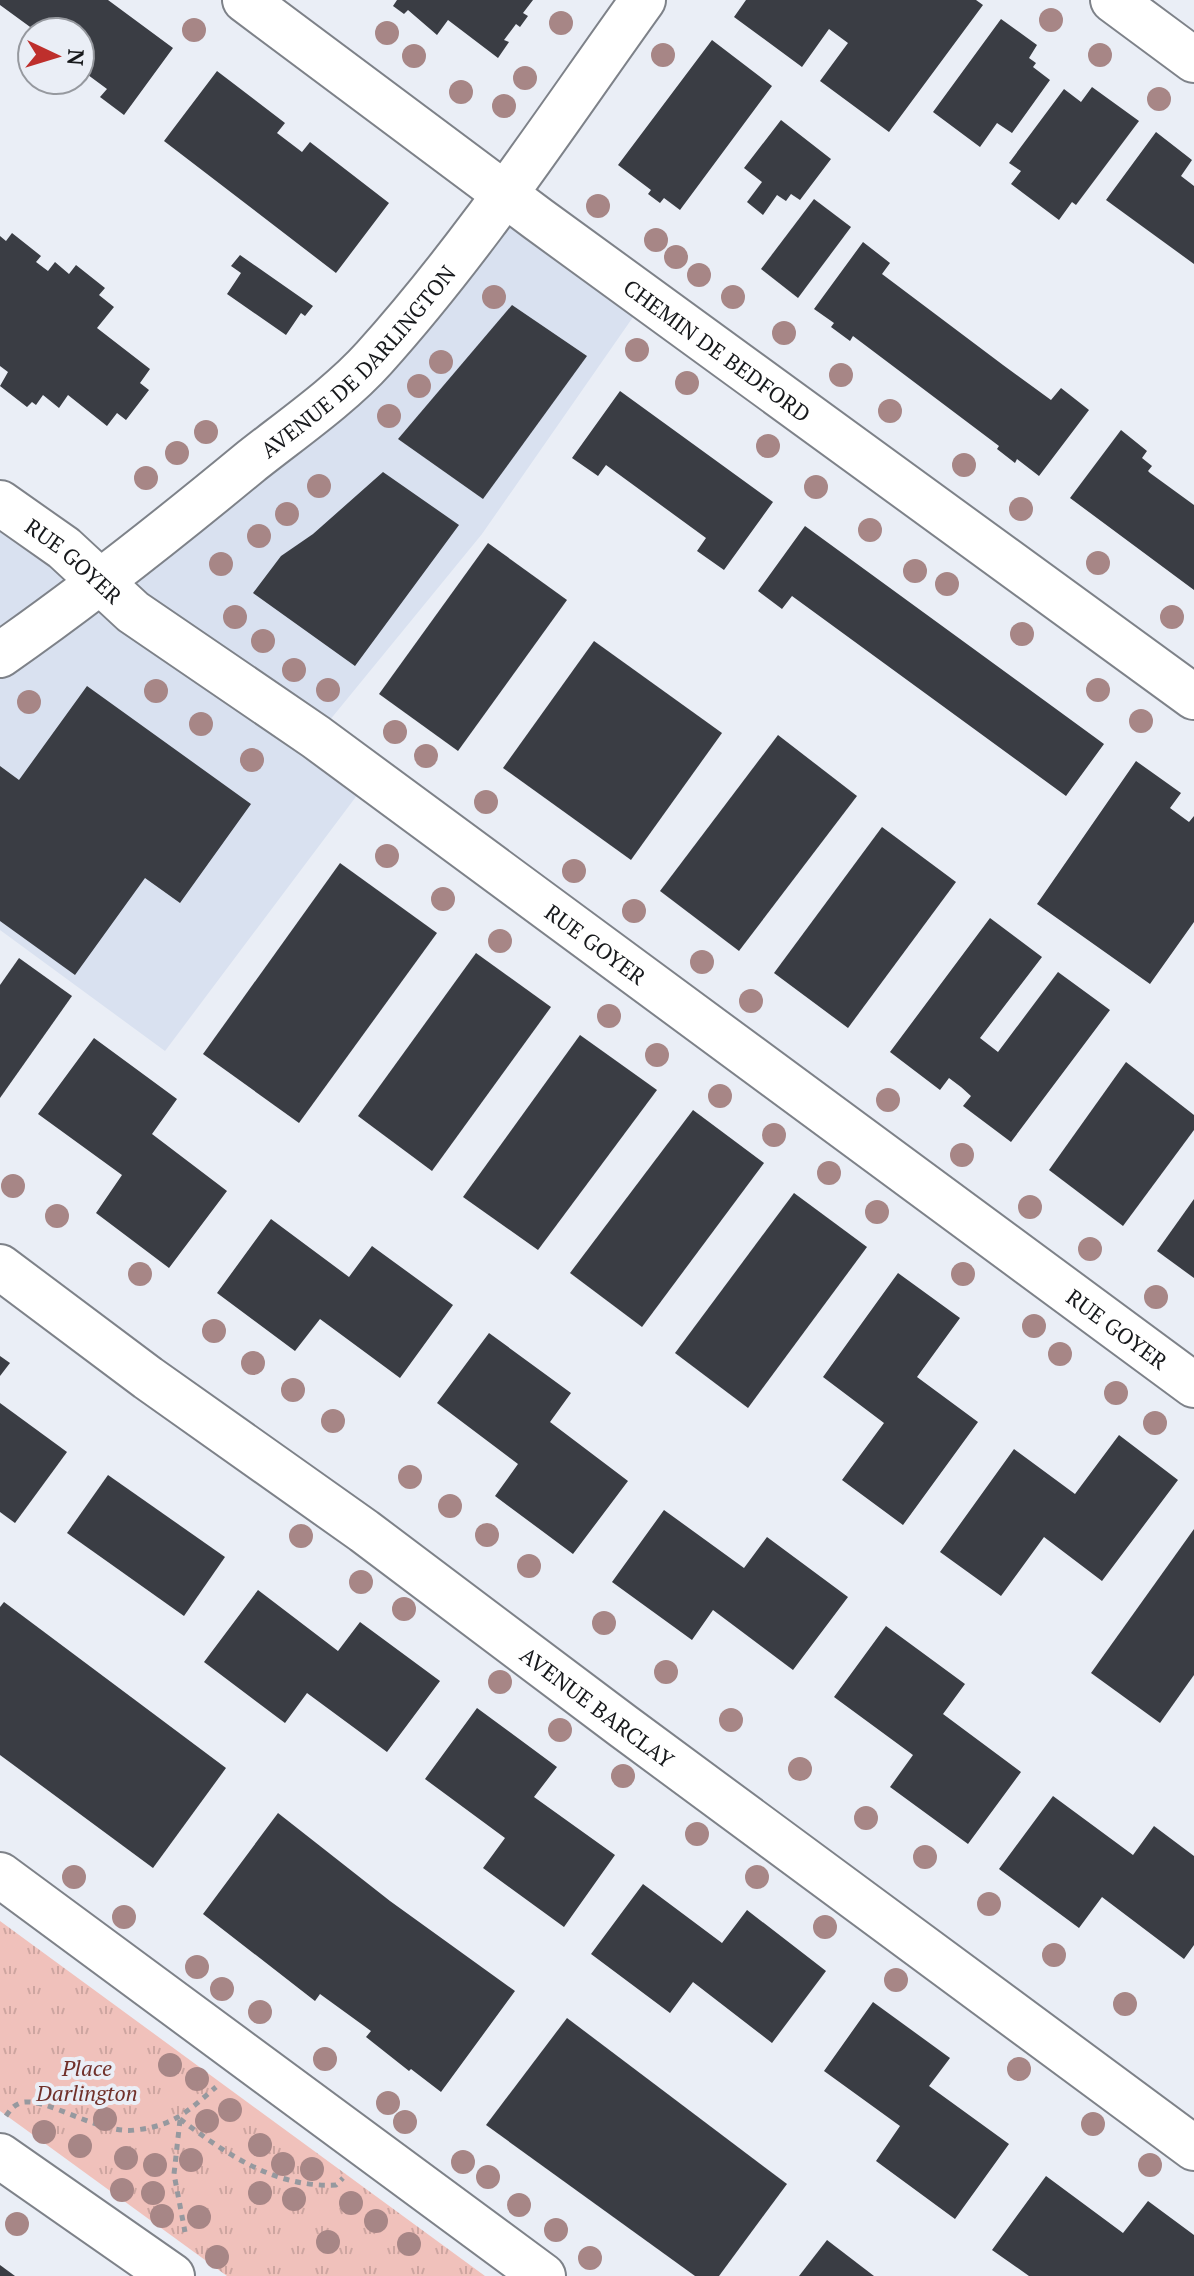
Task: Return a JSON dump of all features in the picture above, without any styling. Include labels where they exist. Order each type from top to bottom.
[{"type":"street","name":"CHEMIN DE BEDFORD","points":[[245,0],[1194,697]]},
{"type":"street","name":"AVENUE DE DARLINGTON","points":[[0,655],[102,582],[372,360],[434,287],[505,193],[643,0]]},
{"type":"street","points":[[1113,0],[1194,60]]},
{"type":"street","name":"RUE GOYER","points":[[0,503],[64,548],[133,612],[316,737],[1194,1385]]},
{"type":"street","name":"AVENUE BARCLAY","points":[[0,1267],[148,1378],[364,1531],[1194,2148]]},
{"type":"street","points":[[0,1875],[543,2276]]},
{"type":"street","points":[[2,2138],[179,2259]]},
{"type":"path","points":[[2,2138],[13,2107],[22,2102],[37,2102],[116,2131],[135,2130],[180,2119],[216,2087]]},
{"type":"path","points":[[180,2119],[229,2154],[281,2177],[305,2184],[336,2185],[349,2172]]},
{"type":"path","points":[[179,2259],[174,2174],[180,2119]]},
{"type":"shaded area","points":[[505,193],[647,297],[482,534],[316,737],[370,778],[165,1051],[0,930],[0,503],[101,582],[312,412]]},
{"type":"green space","name":"Place Darlington","points":[[0,1921],[485,2276],[227,2276],[0,2111]]},
{"type":"building","points":[[0,0],[108,0],[173,48],[124,115],[100,97],[107,89],[96,81],[96,16],[16,17],[0,5]]},
{"type":"building","points":[[397,0],[533,0],[523,13],[528,16],[520,27],[516,24],[504,40],[509,42],[498,58],[448,20],[437,35],[408,10],[404,14],[393,6]]},
{"type":"building","points":[[746,0],[976,0],[983,5],[889,132],[820,81],[848,43],[829,29],[802,67],[734,17]]},
{"type":"building","points":[[1001,19],[1037,45],[1029,58],[1036,63],[1033,67],[1050,80],[1012,133],[997,123],[980,147],[933,112]]},
{"type":"building","points":[[712,40],[772,86],[680,210],[664,198],[660,203],[648,194],[651,190],[618,165]]},
{"type":"building","points":[[217,71],[285,123],[277,133],[302,152],[310,142],[389,203],[336,273],[164,141]]},
{"type":"building","points":[[1092,87],[1139,121],[1076,205],[1072,202],[1059,220],[1011,184],[1021,171],[1009,163],[1064,89],[1081,102]]},
{"type":"building","points":[[781,120],[831,159],[800,200],[791,194],[786,201],[777,195],[763,215],[747,202],[762,182],[744,168]]},
{"type":"building","points":[[1156,132],[1192,160],[1181,176],[1194,186],[1194,264],[1106,200]]},
{"type":"building","points":[[814,199],[851,227],[798,298],[761,269]]},
{"type":"building","points":[[12,233],[41,256],[36,262],[48,271],[55,262],[69,274],[76,265],[105,288],[99,295],[114,307],[97,328],[150,369],[140,383],[149,390],[126,420],[117,413],[107,426],[68,395],[59,408],[43,395],[36,405],[32,402],[27,407],[0,386],[8,372],[0,366],[0,236],[6,241]]},
{"type":"building","points":[[863,242],[890,263],[882,274],[1003,365],[1051,400],[1061,388],[1089,410],[1039,476],[1017,459],[1015,463],[997,449],[999,446],[853,336],[850,341],[831,327],[834,323],[814,309]]},
{"type":"building","points":[[240,255],[313,306],[305,316],[301,313],[286,335],[227,294],[241,273],[231,266]]},
{"type":"building","points":[[512,305],[587,356],[483,499],[398,439]]},
{"type":"building","points":[[620,391],[773,502],[724,570],[697,551],[706,538],[606,465],[598,476],[572,458]]},
{"type":"building","points":[[1121,430],[1147,451],[1142,458],[1152,466],[1148,471],[1194,505],[1194,590],[1070,498]]},
{"type":"building","points":[[383,472],[459,525],[355,666],[253,593],[281,556],[313,534]]},
{"type":"building","points":[[805,526],[1104,744],[1066,796],[792,596],[782,609],[758,591]]},
{"type":"building","points":[[488,543],[567,600],[458,751],[379,694]]},
{"type":"building","points":[[594,641],[722,733],[631,860],[503,768]]},
{"type":"building","points":[[87,686],[251,804],[180,903],[145,878],[75,975],[0,921],[0,766],[19,780]]},
{"type":"building","points":[[778,735],[857,796],[739,951],[660,891]]},
{"type":"building","points":[[1136,761],[1181,793],[1170,808],[1189,822],[1194,816],[1194,922],[1150,984],[1037,904]]},
{"type":"building","points":[[882,827],[956,882],[848,1028],[774,973]]},
{"type":"building","points":[[340,863],[437,933],[299,1123],[203,1054]]},
{"type":"building","points":[[990,918],[1042,957],[980,1038],[998,1052],[1058,972],[1110,1010],[1011,1142],[963,1106],[971,1096],[949,1078],[940,1090],[890,1052]]},
{"type":"building","points":[[476,953],[551,1007],[432,1171],[358,1116]]},
{"type":"building","points":[[19,958],[72,996],[0,1098],[0,985]]},
{"type":"building","points":[[580,1035],[657,1090],[538,1250],[463,1197]]},
{"type":"building","points":[[94,1038],[177,1099],[152,1134],[227,1191],[169,1268],[96,1213],[122,1175],[38,1114]]},
{"type":"building","points":[[1126,1062],[1194,1115],[1194,1130],[1123,1226],[1049,1170]]},
{"type":"building","points":[[693,1110],[764,1163],[642,1327],[570,1273]]},
{"type":"building","points":[[794,1193],[867,1247],[748,1408],[675,1353]]},
{"type":"building","points":[[1194,1199],[1194,1278],[1157,1251]]},
{"type":"building","points":[[271,1219],[349,1277],[372,1246],[453,1305],[400,1378],[320,1319],[295,1351],[217,1293]]},
{"type":"building","points":[[898,1273],[960,1318],[917,1377],[978,1422],[903,1525],[842,1480],[884,1423],[823,1377]]},
{"type":"building","points":[[489,1333],[571,1393],[550,1422],[628,1481],[573,1554],[495,1496],[518,1464],[437,1403]]},
{"type":"building","points":[[0,1356],[10,1363],[0,1376]]},
{"type":"building","points":[[0,1403],[67,1452],[15,1523],[0,1512]]},
{"type":"building","points":[[1119,1435],[1178,1480],[1102,1581],[1044,1537],[1001,1596],[940,1552],[1014,1449],[1075,1494]]},
{"type":"building","points":[[108,1475],[225,1557],[184,1616],[67,1533]]},
{"type":"building","points":[[664,1510],[744,1568],[767,1537],[848,1597],[793,1670],[713,1610],[692,1640],[612,1582]]},
{"type":"building","points":[[1194,1529],[1194,1675],[1160,1723],[1091,1673]]},
{"type":"building","points":[[258,1590],[338,1651],[360,1622],[440,1681],[387,1752],[307,1693],[285,1723],[204,1662]]},
{"type":"building","points":[[4,1602],[226,1768],[153,1868],[0,1755],[0,1607]]},
{"type":"building","points":[[886,1626],[965,1684],[943,1714],[1021,1772],[968,1844],[890,1787],[913,1755],[834,1697]]},
{"type":"building","points":[[477,1708],[557,1767],[534,1797],[615,1855],[564,1927],[483,1868],[505,1838],[425,1779]]},
{"type":"building","points":[[1053,1796],[1133,1855],[1154,1826],[1194,1856],[1194,1945],[1184,1959],[1102,1897],[1079,1928],[999,1869]]},
{"type":"building","points":[[278,1813],[390,1901],[515,1991],[441,2092],[366,2037],[371,2031],[320,1994],[315,2001],[203,1914]]},
{"type":"building","points":[[643,1884],[722,1943],[747,1910],[826,1971],[772,2043],[693,1982],[670,2013],[591,1954]]},
{"type":"building","points":[[873,2002],[950,2058],[929,2086],[1009,2144],[955,2219],[876,2161],[900,2126],[824,2071]]},
{"type":"building","points":[[567,2018],[787,2184],[719,2276],[695,2276],[486,2125]]},
{"type":"building","points":[[1046,2176],[1123,2233],[1148,2201],[1194,2235],[1194,2276],[1029,2276],[992,2250]]},
{"type":"building","points":[[827,2240],[874,2276],[799,2276]]},
{"type":"building","points":[[0,2265],[15,2276],[0,2276]]}]
